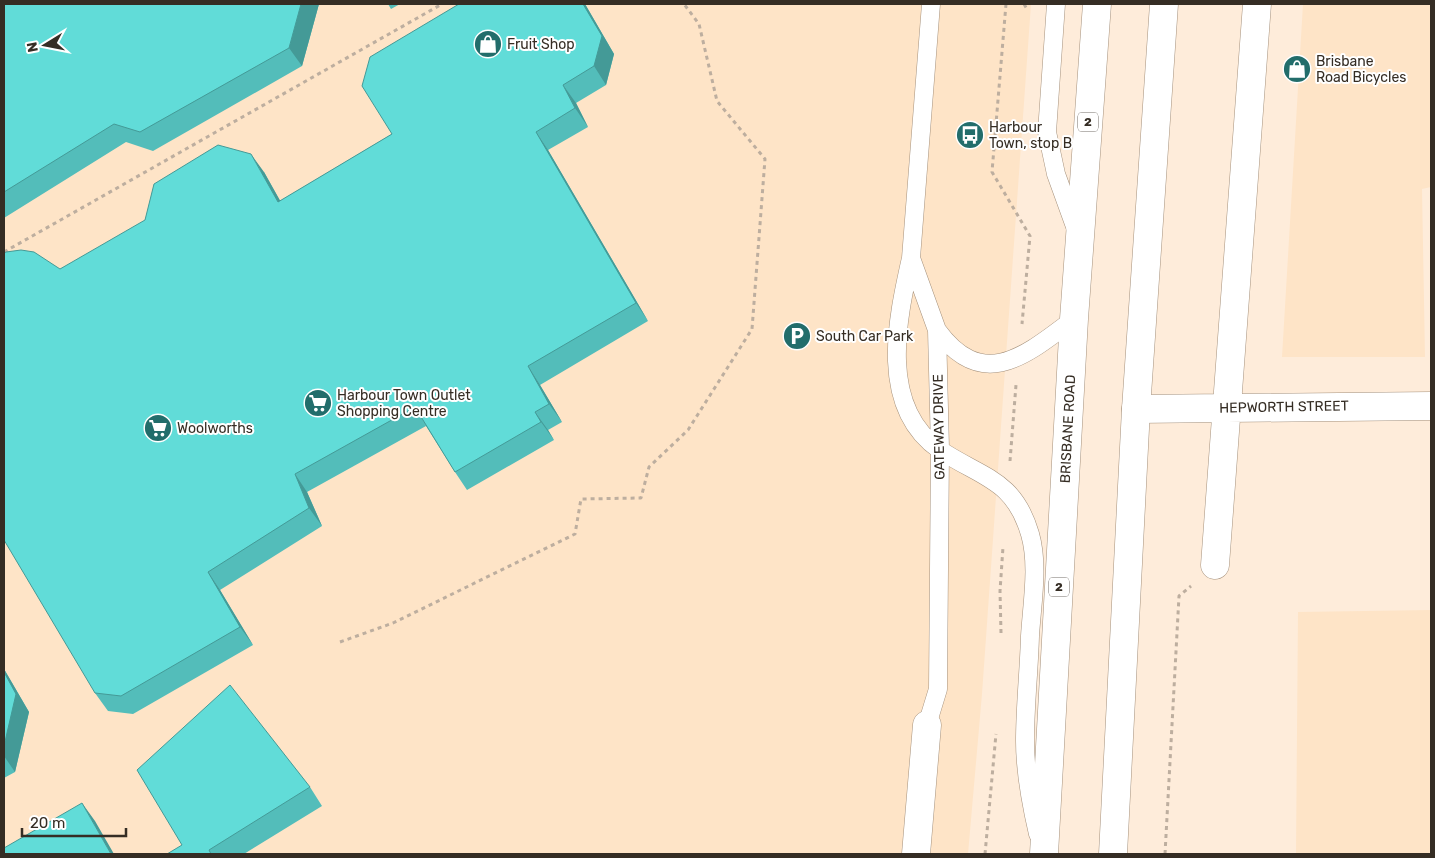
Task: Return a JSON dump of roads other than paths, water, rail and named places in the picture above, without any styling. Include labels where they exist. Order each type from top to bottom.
[{"type":"main road","name":"BRISBANE ROAD","points":[[1043,854],[1074,319],[1097,4]]},
{"type":"main road","points":[[1113,854],[1136,409],[1164,4]]},
{"type":"main road","points":[[1215,565],[1257,4]]},
{"type":"main road","name":"HEPWORTH STREET","points":[[1136,409],[1431,406]]},
{"type":"main road","name":"GATEWAY DRIVE","points":[[916,854],[927,725]]},
{"type":"lane","name":"GATEWAY DRIVE","points":[[927,725],[938,689],[940,449],[937,330],[911,258],[931,4]]},
{"type":"lane","points":[[1056,4],[1047,132],[1056,174],[1080,240]]},
{"type":"lane","points":[[911,258],[903,293],[898,378],[908,414],[924,435],[940,449],[992,478],[1008,492],[1022,511],[1031,536],[1033,556],[1025,741],[1027,774],[1043,854]]},
{"type":"lane","points":[[937,330],[962,357],[976,362],[999,363],[1018,358],[1074,319]]},
{"type":"place","name":"Fruit Shop","points":[[488,44]]},
{"type":"place","name":"Brisbane Road Bicycles","points":[[1297,69]]},
{"type":"place","name":"Harbour Town, stop B","points":[[970,135]]},
{"type":"place","name":"South Car Park","points":[[797,336]]},
{"type":"place","name":"Harbour Town Outlet Shopping Centre","points":[[318,403]]},
{"type":"place","name":"Woolworths","points":[[158,428]]}]
